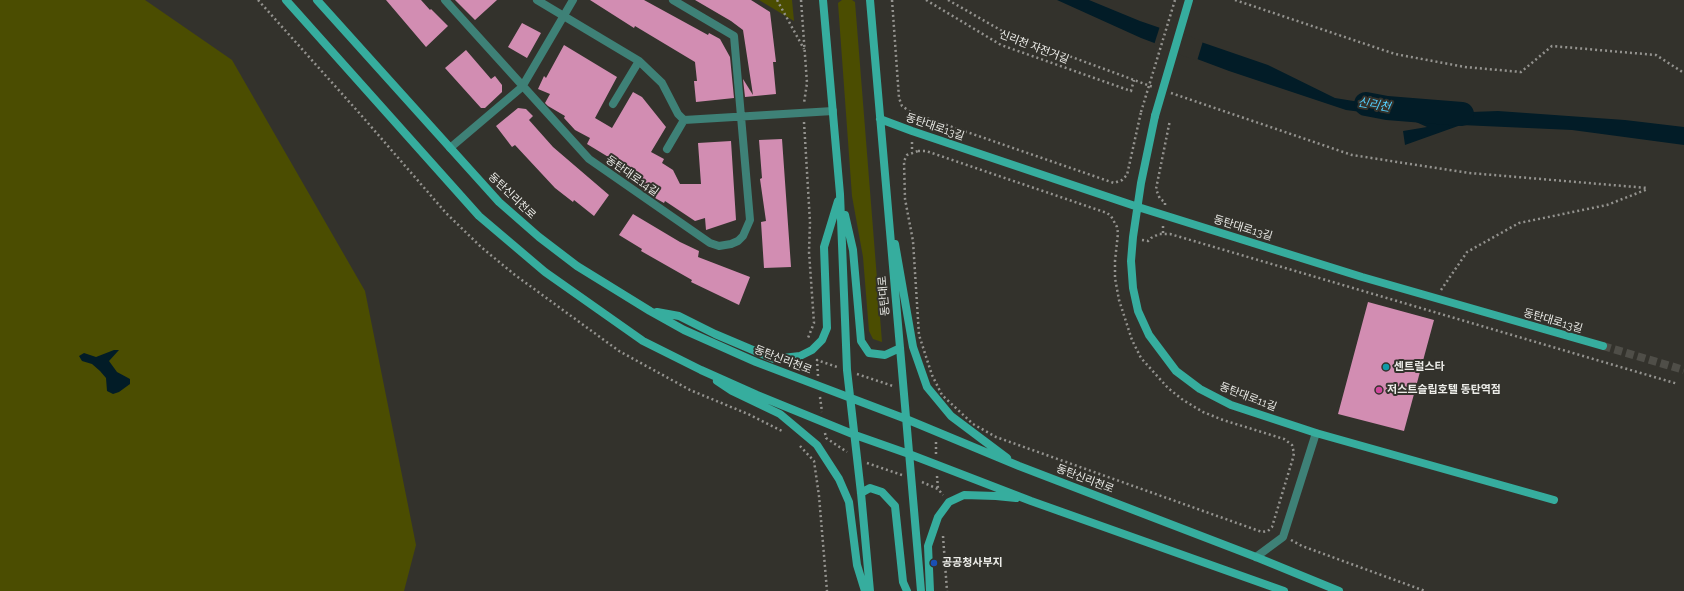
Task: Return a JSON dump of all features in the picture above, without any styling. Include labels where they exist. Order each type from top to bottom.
[{"type":"main road","points":[[286,0],[484,221],[545,272],[643,341],[701,370],[824,423],[1031,501],[1284,591]]},
{"type":"main road","name":"동탄신리천로","points":[[317,0],[499,202],[539,237],[577,266],[650,311],[721,347],[756,362],[906,419],[1019,466],[1256,557],[1339,591]]},
{"type":"main road","points":[[824,0],[840,194],[847,370],[855,435],[870,591]]},
{"type":"main road","name":"동탄대로","points":[[870,0],[921,591]]},
{"type":"main road","name":"동탄대로11길","points":[[1189,0],[1156,116],[1132,243],[1133,288],[1138,311],[1148,335],[1176,371],[1200,389],[1231,405],[1316,433],[1554,500]]},
{"type":"main road","name":"동탄대로13길","points":[[880,119],[1138,207],[1362,277],[1603,346]]},
{"type":"main road","points":[[650,311],[679,316],[715,334],[774,359],[800,356],[812,350],[822,340],[827,328],[824,247],[840,194]]},
{"type":"main road","points":[[840,194],[852,250],[860,341],[869,353],[885,355],[900,348]]},
{"type":"main road","points":[[887,202],[903,284],[913,347],[927,387],[951,416],[1019,466]]},
{"type":"main road","points":[[701,370],[732,391],[780,414],[817,445],[839,479],[849,502],[857,565],[865,591]]},
{"type":"main road","points":[[861,493],[870,488],[882,492],[895,506],[903,582],[907,591]]},
{"type":"main road","points":[[930,591],[928,546],[938,517],[949,502],[964,495],[996,496],[1031,501]]},
{"type":"street","name":"동탄대로14길","points":[[445,0],[522,87],[589,159],[710,242],[719,246],[731,244],[744,236],[750,220],[734,36],[672,0]]},
{"type":"street","points":[[537,0],[640,61],[662,83],[678,114],[684,120],[833,111]]},
{"type":"street","points":[[450,148],[522,87],[573,0]]},
{"type":"street","points":[[613,104],[640,61]]},
{"type":"street","points":[[667,149],[684,120]]},
{"type":"street","points":[[1256,557],[1283,537],[1316,433]]},
{"type":"path","points":[[777,0],[804,51]]},
{"type":"path","points":[[801,0],[807,84],[803,113],[810,222],[809,252],[814,323],[811,333],[804,343]]},
{"type":"path","name":"신리천 자전거길","points":[[926,0],[1001,45],[1131,92],[1134,80]]},
{"type":"path","points":[[948,0],[1004,32],[1157,88]]},
{"type":"path","points":[[892,1],[899,98],[902,106],[912,114],[1114,183],[1122,180],[1127,175],[1141,112],[1175,0]]},
{"type":"path","points":[[1235,0],[1395,54],[1465,67],[1521,72],[1552,46],[1656,55],[1684,73]]},
{"type":"path","points":[[1164,90],[1352,154],[1469,173],[1648,188],[1607,205],[1519,223],[1467,252],[1447,279],[1436,298]]},
{"type":"path","points":[[1165,202],[1160,199],[1156,189],[1170,120]]},
{"type":"path","points":[[926,151],[1107,213],[1111,216],[1118,232],[1115,278],[1119,300],[1132,340],[1141,358],[1168,388],[1183,400],[1203,412],[1223,420],[1284,439],[1292,445],[1294,452],[1293,458],[1272,527],[1268,531],[1262,532],[996,437],[973,424],[942,395],[932,375],[919,335],[913,241],[905,199],[903,175],[904,162],[907,155],[912,152],[926,151]]},
{"type":"path","points":[[1148,241],[1159,234],[1170,234],[1678,384]]},
{"type":"path","points":[[904,390],[816,360],[826,438],[857,459],[938,489],[935,432]]},
{"type":"path","points":[[814,460],[820,496],[828,591]]},
{"type":"path","points":[[942,533],[948,591]]},
{"type":"path","points":[[1298,542],[1302,546],[1425,591]]},
{"type":"shaded area","points":[[0,0],[145,0],[232,60],[365,291],[416,545],[404,591],[0,591]]},
{"type":"shaded area","points":[[759,0],[792,0],[794,21]]},
{"type":"shaded area","points":[[842,0],[852,0],[855,2],[882,342],[873,339],[869,331],[863,257],[852,196],[838,3]]},
{"type":"water","points":[[1057,0],[1089,0],[1140,21],[1268,65],[1335,98],[1397,108],[1444,113],[1498,111],[1625,120],[1684,127],[1684,145],[1572,130],[1461,125],[1405,145],[1403,131],[1427,127],[1407,118],[1346,110],[1229,71],[1141,38]]},
{"type":"water","points":[[114,350],[119,350],[109,361],[117,372],[130,379],[130,384],[119,392],[113,394],[107,391],[106,378],[100,371],[92,364],[82,361],[79,356],[84,353],[96,357]]},
{"type":"pier","points":[[1160,26],[1203,41],[1197,61],[1154,45]]},
{"type":"building","points":[[386,0],[421,0],[448,26],[426,47]]},
{"type":"building","points":[[455,0],[497,0],[475,20]]},
{"type":"building","points":[[590,0],[644,0],[708,35],[709,33],[720,39],[730,57],[734,98],[696,102],[694,81],[697,81],[695,62],[635,26],[634,28]]},
{"type":"building","points":[[695,0],[751,0],[770,12],[776,62],[773,62],[776,94],[745,97],[743,79],[753,95],[743,30],[731,21]]},
{"type":"building","points":[[522,23],[541,33],[527,58],[508,47]]},
{"type":"building","points":[[564,45],[617,77],[595,118],[612,128],[633,92],[642,97],[666,127],[651,152],[664,159],[662,163],[673,170],[680,184],[701,184],[698,143],[731,141],[736,220],[706,230],[705,218],[695,221],[665,201],[664,203],[648,194],[651,190],[630,177],[633,172],[609,160],[610,158],[587,144],[590,138],[575,130],[564,118],[565,116],[545,103],[550,94],[538,89],[544,76],[546,78]]},
{"type":"building","points":[[466,50],[491,79],[495,76],[502,85],[502,92],[485,108],[481,108],[445,68]]},
{"type":"building","points":[[518,108],[526,109],[533,116],[529,120],[553,147],[609,195],[594,216],[574,200],[573,202],[555,188],[515,145],[512,147],[496,126]]},
{"type":"building","points":[[782,139],[791,267],[764,268],[761,222],[766,221],[760,179],[762,178],[759,140]]},
{"type":"building","points":[[633,214],[680,242],[699,251],[698,257],[750,277],[739,305],[691,282],[692,280],[641,251],[642,249],[619,235]]},
{"type":"building","name":"센트럴스타","points":[[1368,302],[1434,320],[1404,431],[1338,414]]},
{"type":"waterway","name":"신리천","points":[[1366,104],[1387,108],[1462,114]]},
{"type":"tunnel","points":[[1603,346],[1684,370]]},
{"type":"place","name":"센트럴스타","points":[[1386,367]]},
{"type":"place","name":"저스트슬립호텔 동탄역점","points":[[1379,390]]},
{"type":"place","name":"공공청사부지","points":[[934,563]]}]
